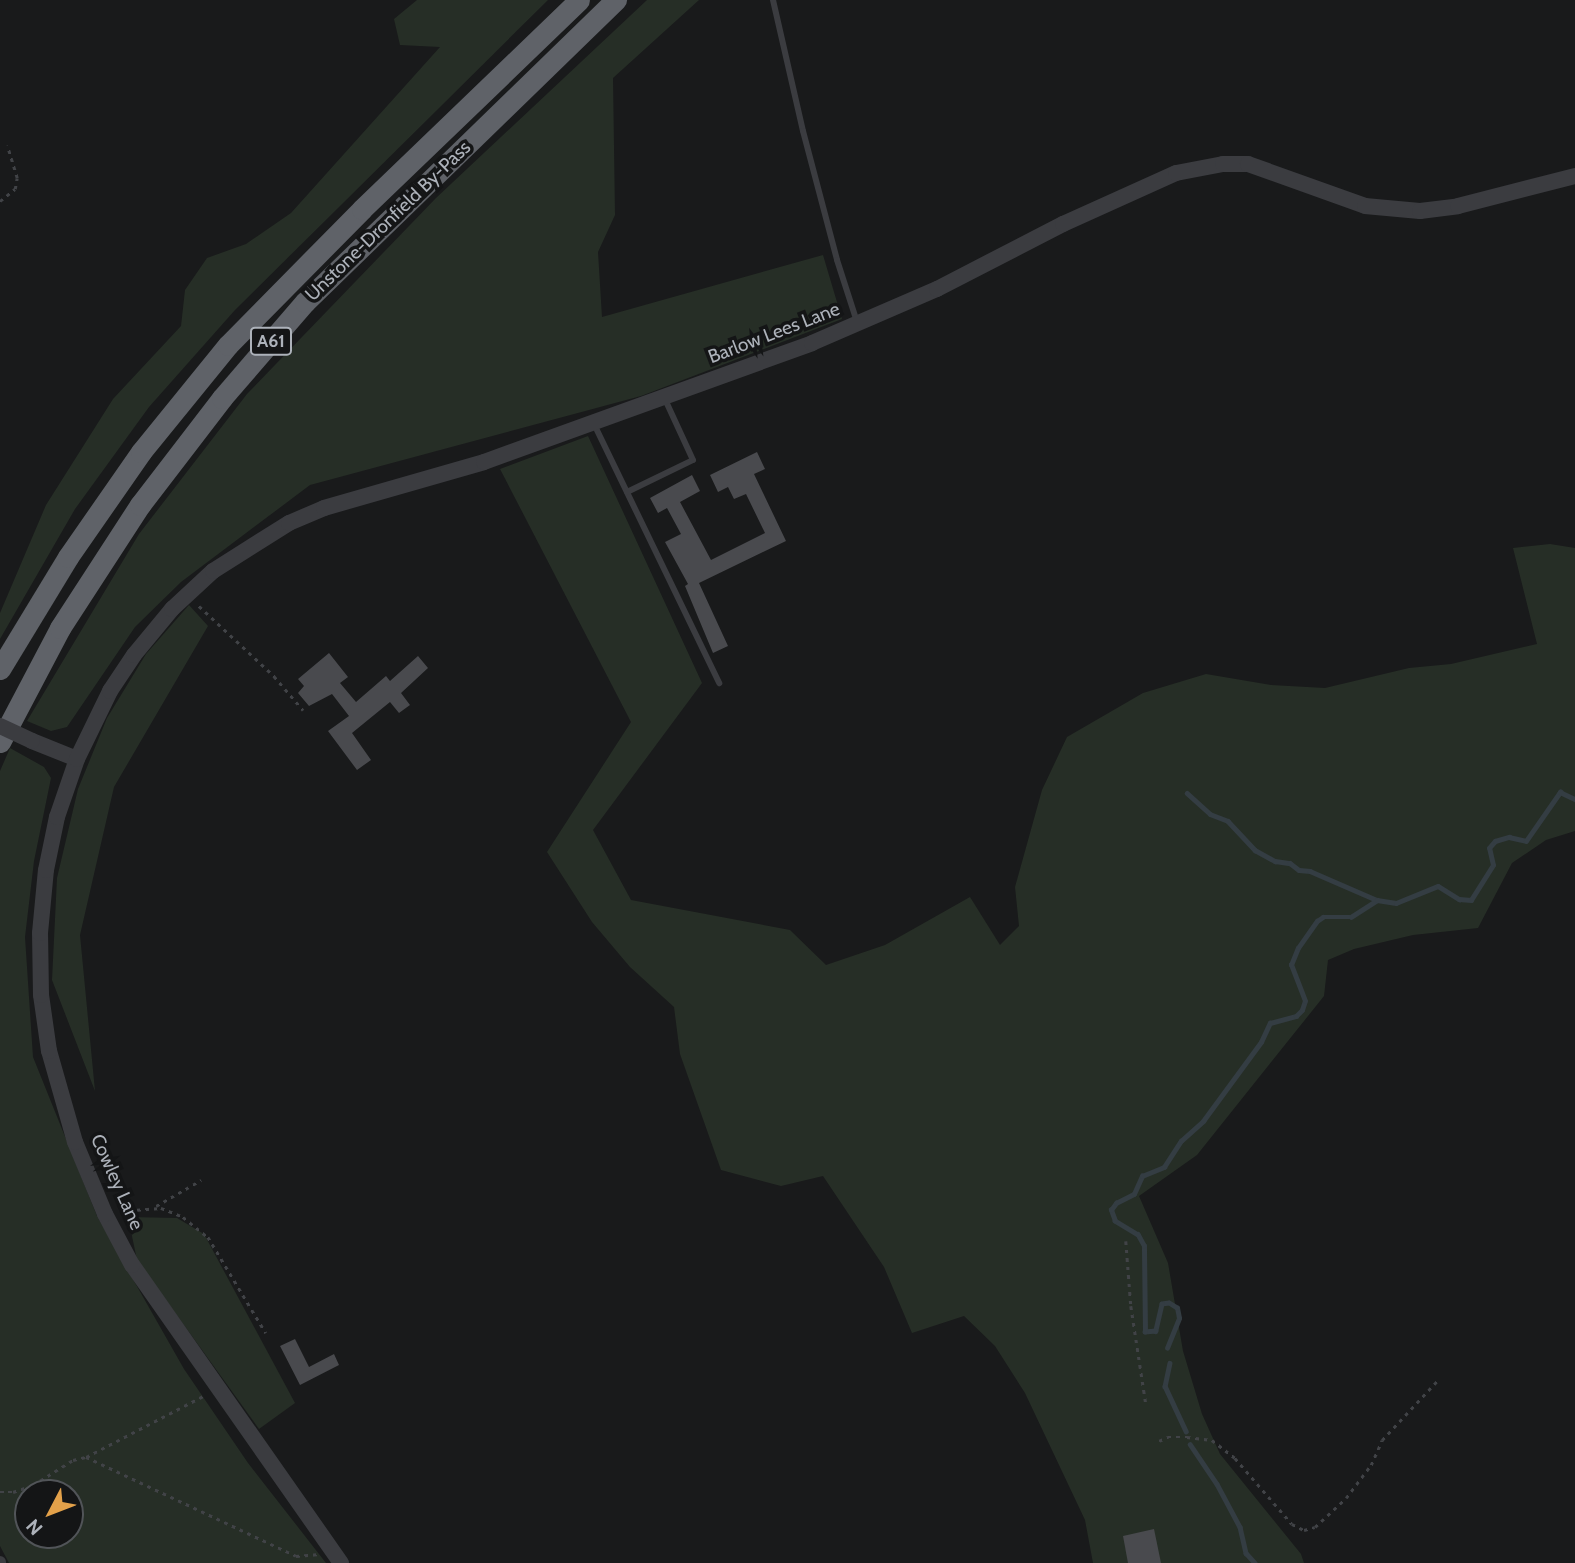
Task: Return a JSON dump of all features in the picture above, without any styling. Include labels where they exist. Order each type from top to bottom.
[{"type":"highway","name":"Unstone-Dronfield By-Pass","points":[[0,669],[68,557],[141,452],[228,345],[353,218],[579,0]]},
{"type":"highway","name":"Unstone-Dronfield By-Pass","points":[[0,742],[61,628],[132,516],[222,398],[305,302],[616,0]]},
{"type":"street","name":"Barlow Lees Lane","points":[[77,759],[110,691],[128,664],[187,593],[213,571],[252,545],[324,508],[484,462],[857,324],[937,289],[1063,224],[1176,173],[1202,167],[1248,163],[1365,206],[1420,211],[1458,206],[1575,176]]},
{"type":"street","points":[[0,726],[77,759]]},
{"type":"street","name":"Cowley Lane","points":[[77,759],[57,817],[46,870],[40,933],[41,996],[60,1099],[106,1214],[132,1265],[341,1563]]},
{"type":"lane","points":[[773,0],[813,170],[857,324]]},
{"type":"lane","points":[[627,492],[693,460],[664,397]]},
{"type":"lane","points":[[593,422],[719,683]]},
{"type":"path","points":[[0,201],[15,189],[17,178],[7,145]]},
{"type":"path","points":[[187,593],[274,676],[303,710]]},
{"type":"path","points":[[153,1208],[201,1180]]},
{"type":"path","points":[[106,1214],[161,1208],[183,1217],[208,1237],[266,1333]]},
{"type":"path","points":[[1126,1241],[1146,1404]]},
{"type":"path","points":[[1158,1441],[1168,1437],[1212,1440],[1235,1458],[1292,1524],[1304,1530],[1315,1527],[1346,1498],[1371,1465],[1382,1440],[1438,1380]]},
{"type":"path","points":[[0,1492],[13,1492],[33,1485],[73,1460],[86,1457],[205,1395]]},
{"type":"path","points":[[86,1457],[296,1556],[314,1556],[328,1546]]},
{"type":"shaded area","points":[[417,0],[548,0],[235,310],[149,407],[75,509],[0,639],[0,613],[46,505],[113,399],[181,326],[185,290],[207,258],[246,244],[291,213],[440,47],[400,45],[394,19]]},
{"type":"shaded area","points":[[647,0],[699,0],[613,78],[615,215],[598,252],[602,317],[823,255],[842,319],[641,396],[310,485],[181,582],[135,627],[67,727],[51,731],[27,721],[139,534],[247,394],[436,198]]},
{"type":"shaded area","points":[[588,436],[702,683],[593,830],[631,900],[790,930],[826,965],[885,945],[970,897],[1000,945],[1019,926],[1015,887],[1042,790],[1067,737],[1143,693],[1206,674],[1271,685],[1325,688],[1409,668],[1451,664],[1537,644],[1513,548],[1550,544],[1575,548],[1575,831],[1546,840],[1512,863],[1478,928],[1413,935],[1354,949],[1328,960],[1324,996],[1197,1155],[1139,1196],[1168,1263],[1183,1351],[1202,1414],[1220,1454],[1301,1554],[1304,1563],[1093,1563],[1085,1520],[1025,1393],[995,1346],[964,1316],[912,1333],[884,1267],[823,1176],[781,1186],[721,1170],[680,1054],[674,1007],[630,967],[592,922],[547,852],[631,722],[500,469]]},
{"type":"shaded area","points":[[189,605],[208,626],[114,787],[80,935],[95,1091],[52,980],[57,878],[78,789],[107,718],[146,654]]},
{"type":"shaded area","points":[[10,748],[44,767],[51,778],[34,861],[25,937],[33,1057],[97,1216],[184,1369],[248,1463],[326,1563],[9,1563],[0,1546],[0,771]]},
{"type":"shaded area","points":[[128,1217],[177,1218],[204,1234],[295,1403],[259,1429],[137,1260]]},
{"type":"building","points":[[757,452],[765,469],[754,474],[786,541],[699,583],[728,646],[713,653],[685,586],[688,584],[665,542],[681,534],[667,508],[658,513],[650,498],[692,475],[700,491],[680,502],[711,560],[765,533],[746,494],[734,499],[728,487],[718,492],[710,475]]},
{"type":"building","points":[[329,653],[348,677],[340,683],[356,702],[386,676],[390,681],[418,656],[428,668],[401,693],[410,705],[399,713],[390,702],[352,733],[371,760],[357,770],[328,731],[349,716],[332,694],[309,706],[298,693],[304,686],[298,679]]},
{"type":"building","points":[[295,1339],[309,1367],[334,1354],[339,1365],[300,1385],[280,1346]]},
{"type":"building","points":[[1154,1529],[1161,1563],[1128,1563],[1123,1536]]},
{"type":"waterway","points":[[1167,1348],[1179,1318],[1177,1308],[1169,1303],[1162,1304],[1156,1331],[1145,1332],[1144,1246],[1138,1235],[1115,1221],[1111,1210],[1116,1203],[1134,1194],[1142,1176],[1164,1167],[1181,1141],[1203,1121],[1261,1042],[1270,1023],[1296,1016],[1302,1010],[1305,1001],[1291,965],[1298,948],[1317,921],[1323,917],[1351,917],[1377,900],[1396,903],[1438,886],[1459,899],[1471,900],[1493,865],[1489,848],[1495,841],[1509,837],[1526,841],[1560,792],[1575,799]]},
{"type":"waterway","points":[[1187,793],[1210,814],[1228,821],[1255,850],[1275,861],[1290,863],[1299,870],[1310,871],[1377,900]]},
{"type":"waterway","points":[[1170,1363],[1165,1386],[1186,1431]]},
{"type":"waterway","points":[[1190,1444],[1217,1484],[1240,1527],[1246,1553],[1255,1563]]}]
